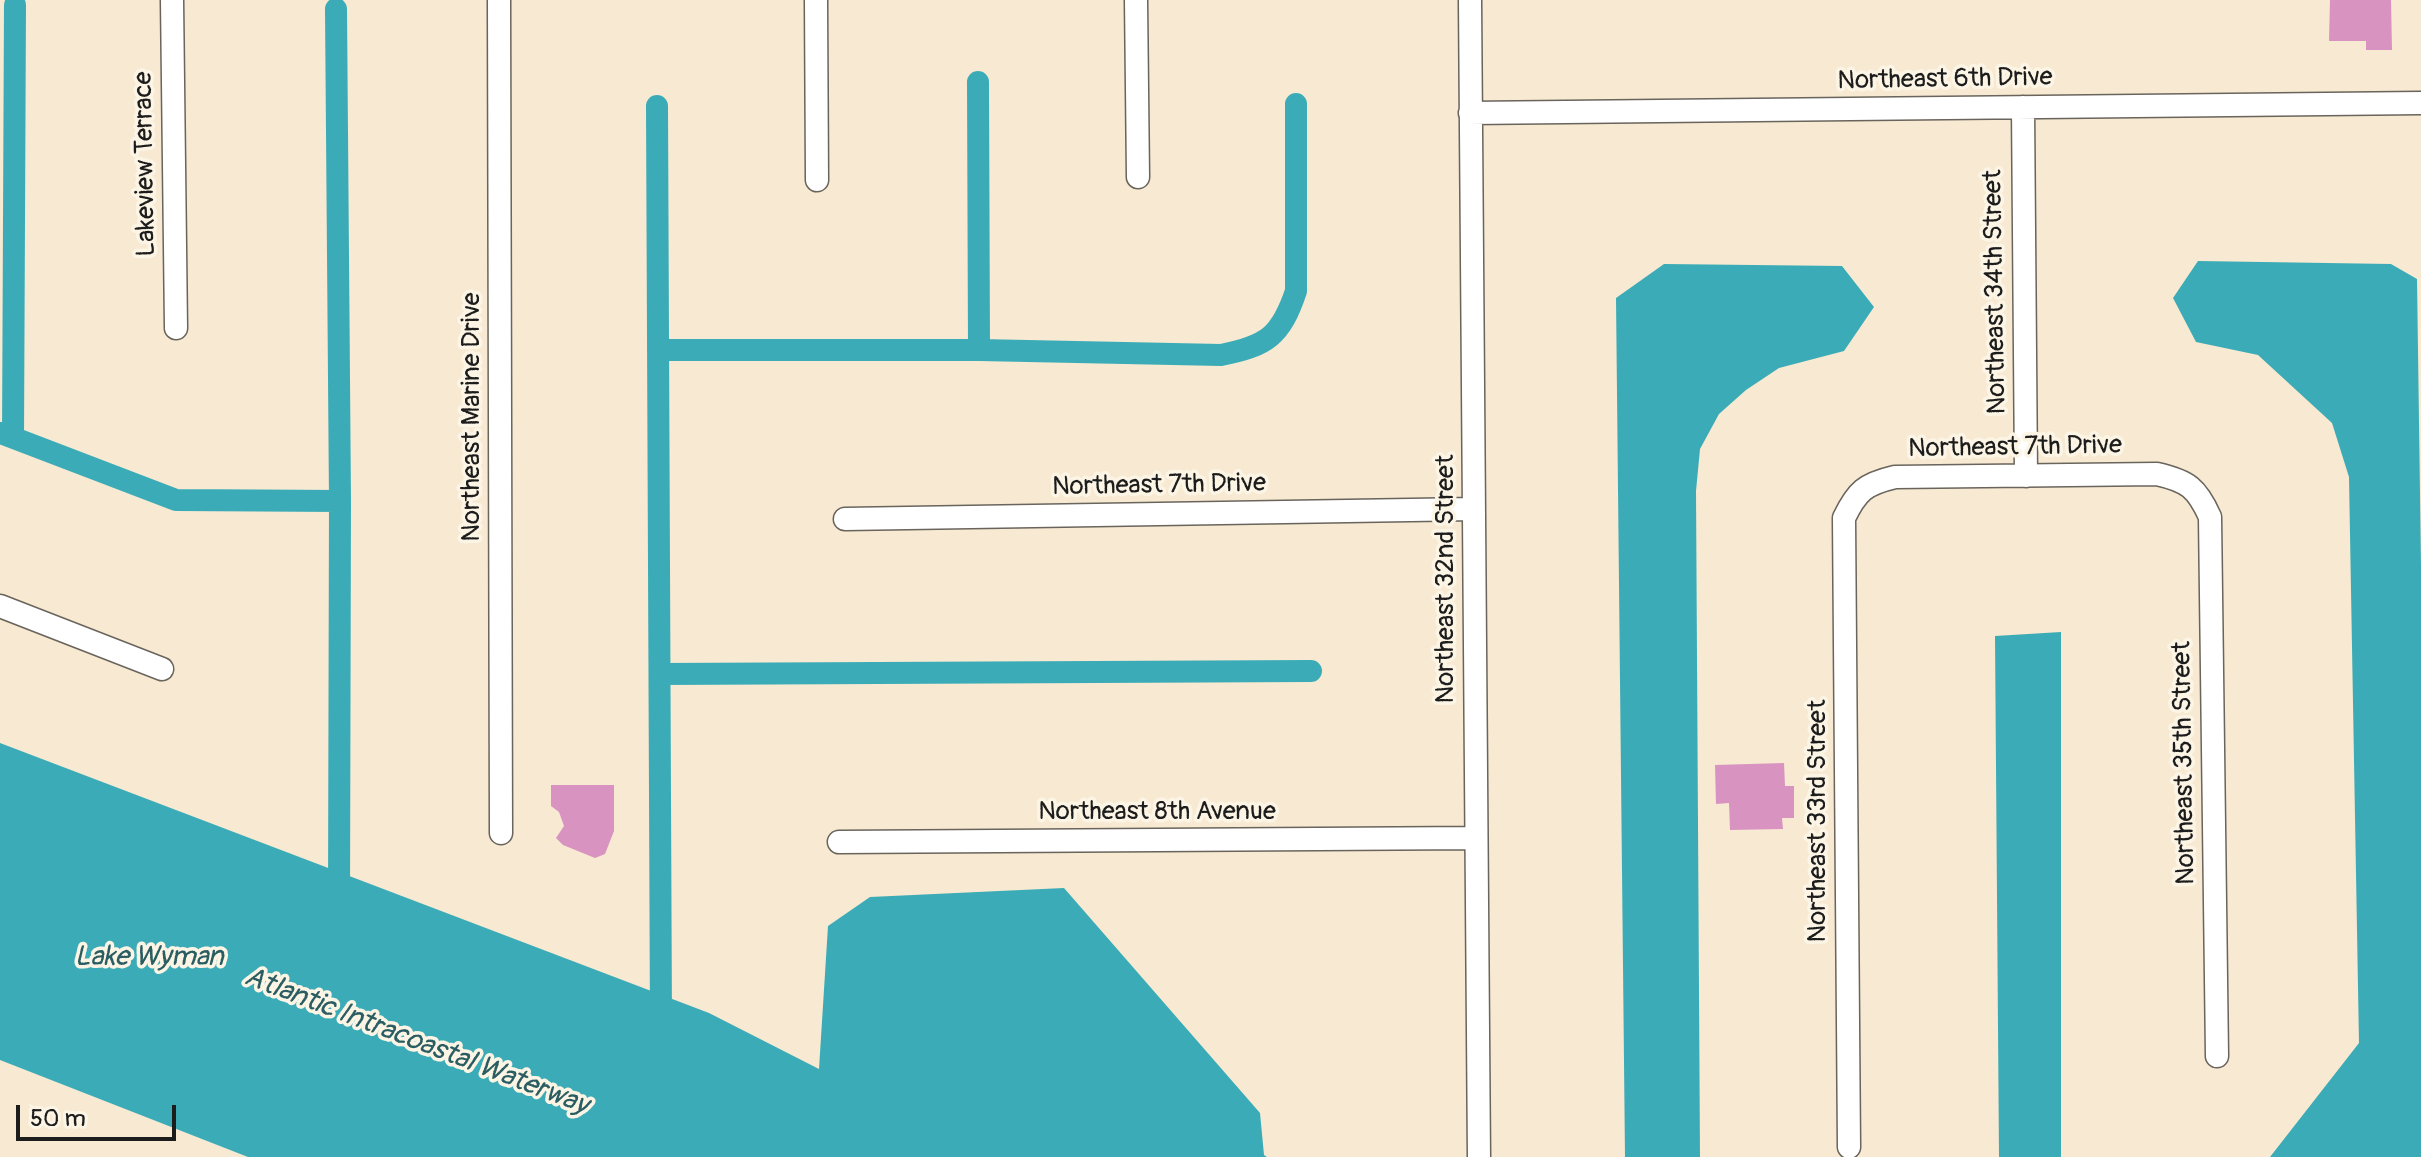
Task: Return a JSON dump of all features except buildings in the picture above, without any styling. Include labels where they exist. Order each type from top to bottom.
[{"type":"street","name":"Lakeview Terrace","points":[[172,0],[176,328]]},
{"type":"street","name":"Northeast Marine Drive","points":[[499,0],[501,833]]},
{"type":"street","points":[[816,0],[817,180]]},
{"type":"street","points":[[1136,0],[1138,177]]},
{"type":"street","name":"Northeast 32nd Street","points":[[1470,0],[1479,1157]]},
{"type":"street","name":"Northeast 6th Drive","points":[[1470,113],[2421,103]]},
{"type":"street","name":"Northeast 34th Street","points":[[2023,107],[2026,476]]},
{"type":"street","name":"Northeast 7th Drive","points":[[1854,497],[1871,483],[1895,477],[2157,474],[2181,480]]},
{"type":"street","name":"Northeast 35th Street","points":[[2181,480],[2200,495],[2210,517],[2217,1056]]},
{"type":"street","name":"Northeast 33rd Street","points":[[1849,1147],[1844,518],[1854,497]]},
{"type":"street","name":"Northeast 7th Drive","points":[[845,519],[1473,509]]},
{"type":"street","points":[[0,606],[162,669]]},
{"type":"street","name":"Northeast 8th Avenue","points":[[839,842],[1476,838]]},
{"type":"water","points":[[2198,261],[2391,264],[2417,279],[2421,565],[2421,1157],[2270,1157],[2359,1043],[2349,477],[2332,423],[2258,355],[2196,342],[2173,298]]},
{"type":"water","points":[[1664,264],[1842,266],[1874,307],[1844,351],[1779,368],[1746,390],[1719,414],[1700,449],[1696,491],[1700,1157],[1625,1157],[1616,298]]},
{"type":"water","points":[[2061,632],[2061,1157],[1999,1157],[1995,636]]},
{"type":"water","name":"Lake Wyman","points":[[0,743],[709,1013],[819,1069],[828,926],[870,897],[1064,888],[1260,1113],[1264,1155],[1267,1157],[248,1157],[0,1060]]},
{"type":"waterway","points":[[13,437],[15,5]]},
{"type":"waterway","points":[[336,9],[339,900]]},
{"type":"waterway","points":[[978,82],[979,350]]},
{"type":"waterway","points":[[658,350],[979,350],[1221,355],[1250,348],[1278,329],[1296,291],[1296,104]]},
{"type":"waterway","points":[[657,106],[661,1024]]},
{"type":"waterway","points":[[1,433],[176,500],[340,501]]},
{"type":"waterway","points":[[661,674],[1311,671]]},
{"type":"water label","name":"Atlantic Intracoastal Waterway","points":[[416,1042]]}]
